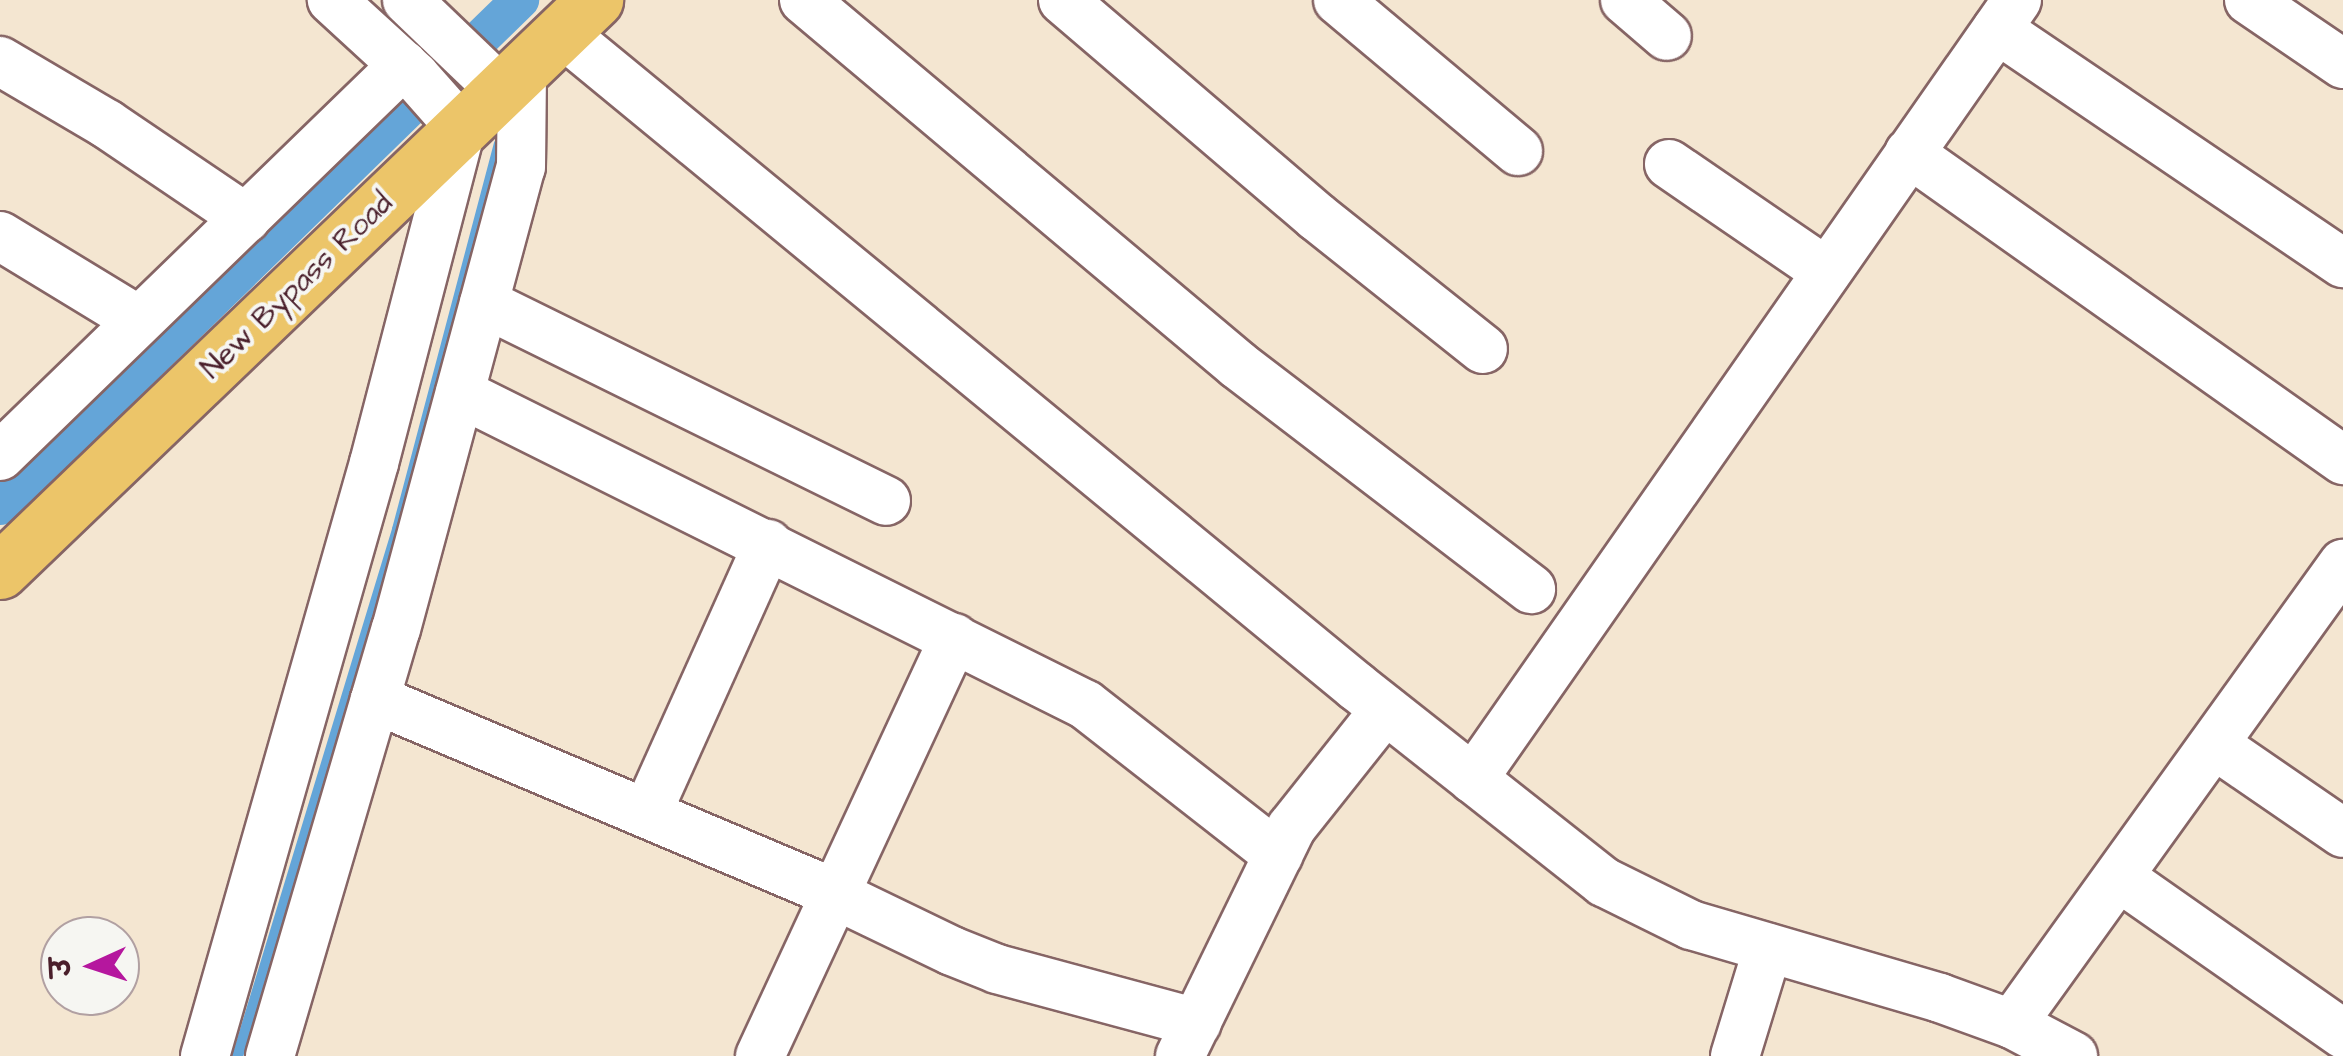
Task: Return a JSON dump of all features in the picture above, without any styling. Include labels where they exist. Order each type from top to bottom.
[{"type":"main road","name":"New Bypass Road","points":[[0,571],[428,92],[465,41],[578,16]]},
{"type":"street","points":[[332,0],[428,92]]},
{"type":"street","points":[[804,0],[1238,365],[1531,588]]},
{"type":"street","points":[[1063,0],[1317,218],[1483,349]]},
{"type":"street","points":[[1338,0],[1518,152]]},
{"type":"street","points":[[1625,0],[1667,36]]},
{"type":"street","points":[[2249,0],[2343,64]]},
{"type":"street","points":[[1473,779],[2007,15],[2343,262]]},
{"type":"street","points":[[578,16],[1385,710],[1604,882],[1691,925],[2012,1024],[2073,1056]]},
{"type":"street","points":[[270,1056],[376,698],[521,168],[465,41]]},
{"type":"street","points":[[0,60],[107,124],[246,218]]},
{"type":"street","points":[[6,441],[246,218],[428,92]]},
{"type":"street","points":[[206,1056],[374,463],[428,92]]},
{"type":"street","points":[[1909,153],[2343,460]]},
{"type":"street","points":[[1669,164],[1827,272]]},
{"type":"street","points":[[0,236],[138,320]]},
{"type":"street","points":[[484,303],[886,501]]},
{"type":"street","points":[[460,393],[1086,705],[1278,855]]},
{"type":"street","points":[[647,813],[768,544]]},
{"type":"street","points":[[2012,1024],[2343,564]]},
{"type":"street","points":[[760,1056],[954,638]]},
{"type":"street","points":[[376,698],[998,969],[1189,1039],[1278,855],[1312,797],[1385,710]]},
{"type":"street","points":[[2215,745],[2343,833]]},
{"type":"street","points":[[2120,876],[2343,1034]]},
{"type":"street","points":[[1735,1056],[1768,948]]},
{"type":"waterway","points":[[0,506],[520,0]]},
{"type":"waterway","points":[[237,1056],[397,529],[499,143]]}]
